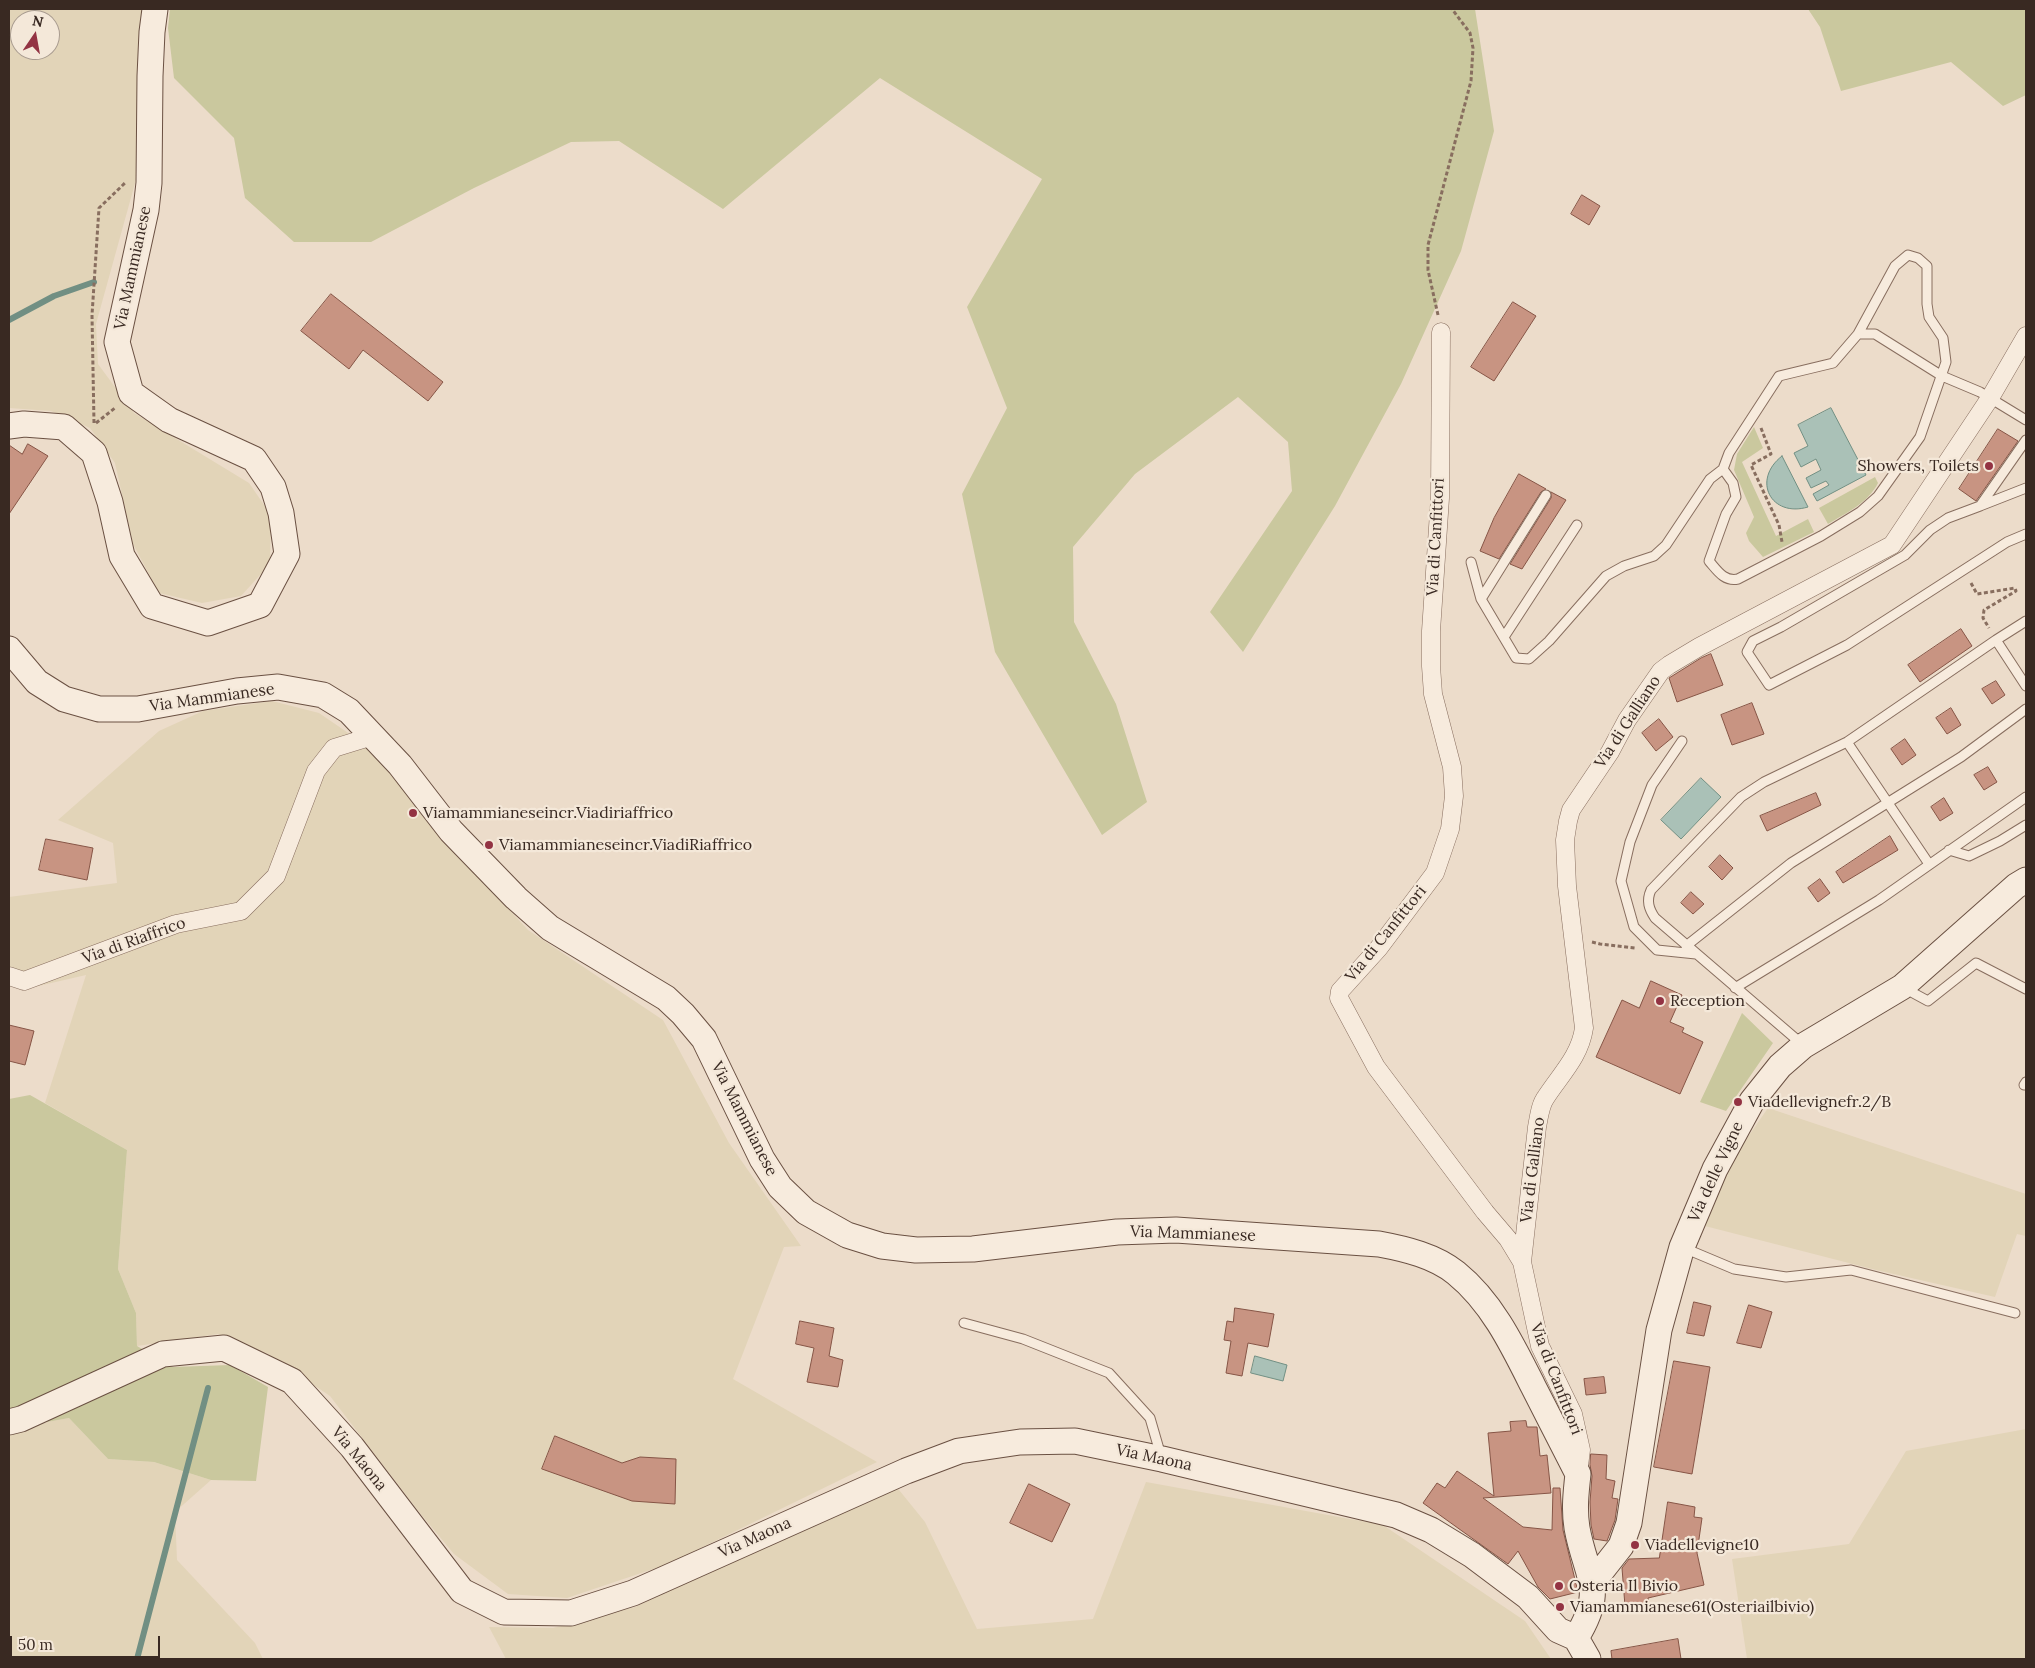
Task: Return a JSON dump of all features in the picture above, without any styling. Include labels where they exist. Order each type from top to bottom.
[{"type":"main road","name":"Via Mammianese","points":[[64,427],[94,453],[110,502],[122,556],[152,606],[208,623],[260,605],[287,554],[281,513],[273,487],[254,459],[169,420],[131,393],[117,342],[146,210],[150,182],[150,76],[155,9]]},
{"type":"main road","points":[[9,426],[24,424],[64,427]]},
{"type":"main road","name":"Via Mammianese","points":[[9,648],[37,682],[64,699],[100,709],[138,709],[237,691],[278,687],[323,695],[349,712],[400,765],[450,831],[516,898],[550,928],[666,998],[683,1014],[704,1039],[771,1175],[792,1200],[828,1226],[847,1235],[882,1246],[916,1250],[949,1251],[1117,1232],[1176,1230],[1379,1244],[1402,1248],[1433,1259],[1456,1273],[1478,1294],[1510,1340],[1578,1474]]},
{"type":"main road","name":"Via delle Vigne","points":[[1592,1583],[1621,1546],[1627,1530],[1659,1330],[1682,1247],[1715,1169],[1752,1101],[1780,1066],[1803,1046],[1902,987],[2016,886],[2026,880]]},
{"type":"main road","name":"Via Maona","points":[[9,1422],[21,1419],[162,1354],[224,1348],[292,1381],[352,1447],[462,1591],[504,1612],[571,1613],[633,1593],[882,1480],[959,1450],[1020,1442],[1075,1441],[1162,1459],[1396,1515],[1431,1530],[1502,1576],[1528,1597],[1558,1630],[1582,1649]]},
{"type":"main road","points":[[1578,1474],[1576,1498],[1578,1529],[1592,1583],[1593,1598],[1582,1649]]},
{"type":"street","name":"Via di Canfittori","points":[[1441,332],[1440,498],[1430,631],[1430,666],[1433,694],[1452,767],[1454,796],[1450,829],[1435,874],[1378,949],[1340,991],[1339,998],[1376,1067],[1485,1212],[1508,1239],[1522,1262],[1540,1346],[1573,1414],[1581,1450],[1578,1474]]},
{"type":"street","name":"Via di Galliano","points":[[1522,1262],[1540,1109],[1545,1098],[1575,1057],[1582,1041],[1584,1028],[1584,1010],[1567,886],[1565,840],[1571,810],[1610,752],[1627,720],[1660,671],[1699,647],[1892,545],[1990,398],[2026,336]]},
{"type":"street","name":"Via di Riaffrico","points":[[9,976],[24,981],[176,924],[241,911],[276,876],[316,772],[334,748],[373,736]]},
{"type":"lane","points":[[1471,562],[1481,599],[1516,658],[1529,659],[1549,641],[1606,576],[1624,566],[1654,556],[1666,545],[1710,479],[1723,469],[1729,453],[1779,376],[1833,363],[1858,334],[1895,266],[1908,255],[1918,258],[1927,266],[1929,317],[1942,338],[1946,362],[1920,437],[1878,496],[1860,512],[1821,536],[1733,580],[1721,575],[1710,561],[1726,514],[1736,498],[1733,483],[1723,469]]},
{"type":"lane","points":[[1858,334],[1875,334],[1942,376],[1990,398],[2026,420]]},
{"type":"lane","points":[[1980,506],[2026,440]]},
{"type":"lane","points":[[2026,488],[1948,518],[1930,530],[1905,555],[1752,641],[1747,652],[1769,685],[1847,645],[2007,542],[2026,534]]},
{"type":"lane","points":[[1481,599],[1546,496]]},
{"type":"lane","points":[[1504,637],[1577,525]]},
{"type":"lane","points":[[1803,1046],[1686,946],[1652,913],[1648,900],[1653,887],[1741,797],[1764,782],[1847,742],[2026,621]]},
{"type":"lane","points":[[1996,640],[2026,686]]},
{"type":"lane","points":[[1686,946],[1791,863],[1961,757],[2026,709]]},
{"type":"lane","points":[[1682,741],[1652,785],[1630,842],[1621,881],[1634,927],[1657,950],[1696,954]]},
{"type":"lane","points":[[1847,742],[1930,864]]},
{"type":"lane","points":[[1735,988],[1879,900],[2026,797]]},
{"type":"lane","points":[[1949,850],[1969,856],[2000,841],[2026,825]]},
{"type":"lane","points":[[1902,987],[1928,1001],[1976,964],[2026,989]]},
{"type":"lane","points":[[1682,1247],[1734,1269],[1786,1277],[1851,1270],[2015,1313]]},
{"type":"lane","points":[[964,1323],[1023,1338],[1109,1372],[1150,1418],[1162,1459]]},
{"type":"path","points":[[1441,332],[1428,270],[1428,245],[1471,81],[1473,48],[1470,33],[1452,9]]},
{"type":"path","points":[[64,427],[96,423],[92,315],[99,208],[150,159]]},
{"type":"path","points":[[1765,419],[1760,428],[1771,454],[1752,464],[1779,525],[1785,554]]},
{"type":"path","points":[[1963,570],[1977,594],[2015,588],[2016,591],[1984,610],[1983,618],[1996,640]]},
{"type":"path","points":[[1584,939],[1600,944],[1657,950]]},
{"type":"shaded area","points":[[9,9],[143,9],[137,176],[96,324],[98,364],[134,413],[249,483],[271,515],[270,564],[241,596],[202,603],[159,593],[133,544],[115,463],[90,428],[51,411],[9,408]]},
{"type":"shaded area","points":[[170,9],[1475,9],[1494,131],[1461,251],[1401,384],[1335,506],[1243,652],[1210,612],[1292,491],[1288,442],[1238,397],[1135,474],[1073,547],[1074,622],[1116,704],[1147,802],[1102,835],[995,652],[962,494],[1007,408],[967,307],[1042,179],[880,78],[723,209],[619,141],[571,142],[474,188],[371,242],[294,242],[245,198],[234,138],[174,78],[168,28]]},
{"type":"shaded area","points":[[1808,9],[2026,9],[2026,95],[2003,106],[1951,62],[1841,91],[1820,27]]},
{"type":"shaded area","points":[[1831,408],[1866,475],[1817,501],[1813,494],[1829,485],[1826,481],[1811,488],[1806,478],[1821,470],[1816,459],[1801,467],[1794,453],[1808,446],[1798,425]]},
{"type":"shaded area","points":[[1754,427],[1763,448],[1742,462],[1776,536],[1808,519],[1814,532],[1763,557],[1749,541],[1746,533],[1754,517],[1734,470],[1737,454]]},
{"type":"shaded area","points":[[1782,456],[1808,507],[1795,509],[1784,507],[1775,502],[1770,495],[1767,486],[1768,476],[1773,466]]},
{"type":"shaded area","points":[[1875,477],[1878,483],[1863,502],[1828,524],[1819,508]]},
{"type":"shaded area","points":[[272,701],[319,713],[379,754],[454,850],[528,930],[663,1020],[729,1143],[801,1246],[784,1247],[733,1379],[877,1462],[668,1564],[567,1598],[508,1594],[454,1554],[419,1512],[330,1396],[268,1354],[218,1334],[137,1346],[136,1313],[118,1269],[127,1150],[45,1103],[86,975],[34,987],[9,982],[9,897],[117,883],[113,843],[58,820],[159,731],[203,711]]},
{"type":"shaded area","points":[[1701,778],[1721,797],[1681,839],[1661,820]]},
{"type":"shaded area","points":[[1742,1013],[1773,1043],[1726,1111],[1700,1102]]},
{"type":"shaded area","points":[[30,1095],[127,1150],[118,1269],[136,1313],[137,1346],[173,1367],[230,1365],[268,1387],[256,1481],[211,1480],[154,1462],[108,1459],[69,1418],[47,1422],[9,1422],[9,1099]]},
{"type":"shaded area","points":[[1768,1108],[2026,1194],[2026,1236],[2017,1234],[1995,1297],[1876,1270],[1705,1226],[1734,1157]]},
{"type":"shaded area","points":[[1255,1356],[1287,1365],[1283,1381],[1251,1373]]},
{"type":"shaded area","points":[[69,1418],[108,1459],[154,1462],[211,1480],[175,1512],[177,1560],[255,1643],[263,1659],[9,1659],[9,1434],[47,1422]]},
{"type":"shaded area","points":[[2026,1429],[2026,1659],[1747,1659],[1732,1559],[1849,1544],[1906,1451]]},
{"type":"shaded area","points":[[1146,1482],[1383,1525],[1525,1621],[1551,1659],[506,1659],[489,1627],[553,1628],[635,1607],[895,1485],[925,1522],[977,1629],[1093,1619]]},
{"type":"building","points":[[1582,195],[1600,206],[1589,225],[1571,214]]},
{"type":"building","points":[[331,294],[443,382],[428,401],[363,350],[349,369],[301,331]]},
{"type":"building","points":[[1513,302],[1536,316],[1494,381],[1471,367]]},
{"type":"building","name":"Showers, Toilets","points":[[1998,429],[2018,441],[1976,501],[1959,489]]},
{"type":"building","points":[[28,444],[48,456],[9,514],[9,445],[22,454]]},
{"type":"building","points":[[1519,474],[1546,489],[1541,492],[1499,559],[1480,551],[1494,518]]},
{"type":"building","points":[[1551,492],[1566,500],[1522,569],[1510,564],[1551,498]]},
{"type":"building","points":[[1961,629],[1972,646],[1920,682],[1908,665]]},
{"type":"building","points":[[1711,654],[1723,685],[1677,702],[1669,678]]},
{"type":"building","points":[[1996,681],[2005,695],[1992,704],[1982,689]]},
{"type":"building","points":[[1752,703],[1764,734],[1732,745],[1721,715]]},
{"type":"building","points":[[1951,708],[1961,725],[1947,734],[1936,718]]},
{"type":"building","points":[[1659,719],[1673,737],[1656,751],[1642,733]]},
{"type":"building","points":[[1905,739],[1916,755],[1902,765],[1891,749]]},
{"type":"building","points":[[1988,767],[1997,782],[1984,790],[1974,775]]},
{"type":"building","points":[[1816,793],[1821,805],[1767,831],[1760,816]]},
{"type":"building","points":[[1944,798],[1953,813],[1940,821],[1931,807]]},
{"type":"building","points":[[1890,836],[1898,850],[1843,883],[1836,872]]},
{"type":"building","points":[[46,839],[93,848],[87,880],[39,870]]},
{"type":"building","points":[[1720,855],[1733,868],[1722,880],[1709,867]]},
{"type":"building","points":[[1820,879],[1830,893],[1818,902],[1808,888]]},
{"type":"building","points":[[1691,892],[1704,904],[1693,914],[1681,903]]},
{"type":"building","points":[[1651,981],[1682,995],[1670,1022],[1684,1028],[1682,1032],[1703,1042],[1680,1094],[1596,1057],[1622,1000],[1639,1008]]},
{"type":"building","points":[[9,1025],[34,1031],[25,1065],[9,1061]]},
{"type":"building","points":[[1694,1302],[1711,1306],[1704,1336],[1687,1333]]},
{"type":"building","points":[[1749,1305],[1772,1312],[1761,1348],[1737,1343]]},
{"type":"building","points":[[1235,1308],[1274,1314],[1268,1347],[1248,1343],[1242,1376],[1226,1373],[1231,1341],[1224,1340],[1227,1321],[1233,1322]]},
{"type":"building","points":[[800,1321],[834,1328],[829,1356],[843,1360],[838,1387],[807,1382],[814,1348],[796,1344]]},
{"type":"building","points":[[1674,1361],[1710,1367],[1692,1474],[1654,1467]]},
{"type":"building","points":[[1604,1377],[1606,1393],[1586,1395],[1584,1379]]},
{"type":"building","points":[[1526,1421],[1527,1427],[1537,1427],[1540,1456],[1547,1455],[1551,1493],[1483,1498],[1523,1527],[1552,1530],[1553,1488],[1560,1488],[1563,1530],[1578,1592],[1550,1599],[1538,1587],[1518,1551],[1508,1564],[1423,1503],[1437,1483],[1445,1488],[1457,1471],[1494,1496],[1488,1433],[1511,1431],[1510,1422]]},
{"type":"building","points":[[555,1436],[622,1463],[640,1457],[676,1459],[675,1504],[632,1501],[542,1469]]},
{"type":"building","points":[[1591,1454],[1607,1455],[1606,1479],[1615,1481],[1612,1498],[1618,1499],[1615,1520],[1607,1541],[1594,1539],[1591,1525]]},
{"type":"building","points":[[1029,1484],[1070,1504],[1052,1542],[1010,1523]]},
{"type":"building","points":[[1668,1502],[1695,1507],[1694,1517],[1702,1518],[1697,1553],[1704,1585],[1648,1598],[1649,1604],[1625,1606],[1622,1568],[1629,1559],[1659,1558]]},
{"type":"building","points":[[1678,1639],[1681,1659],[1612,1659],[1611,1651]]},
{"type":"waterway","points":[[9,320],[54,296],[94,282]]},
{"type":"waterway","points":[[137,1659],[208,1388]]},
{"type":"place","name":"Showers, Toilets","points":[[1989,466]]},
{"type":"place","name":"Viamammianeseincr.Viadiriaffrico","points":[[413,813]]},
{"type":"place","name":"Viamammianeseincr.ViadiRiaffrico","points":[[489,845]]},
{"type":"place","name":"Reception","points":[[1660,1001]]},
{"type":"place","name":"Viadellevignefr.2/B","points":[[1738,1102]]},
{"type":"place","name":"Viadellevigne10","points":[[1635,1545]]},
{"type":"place","name":"Osteria Il Bivio","points":[[1559,1586]]},
{"type":"place","name":"Viamammianese61(Osteriailbivio)","points":[[1560,1607]]}]
